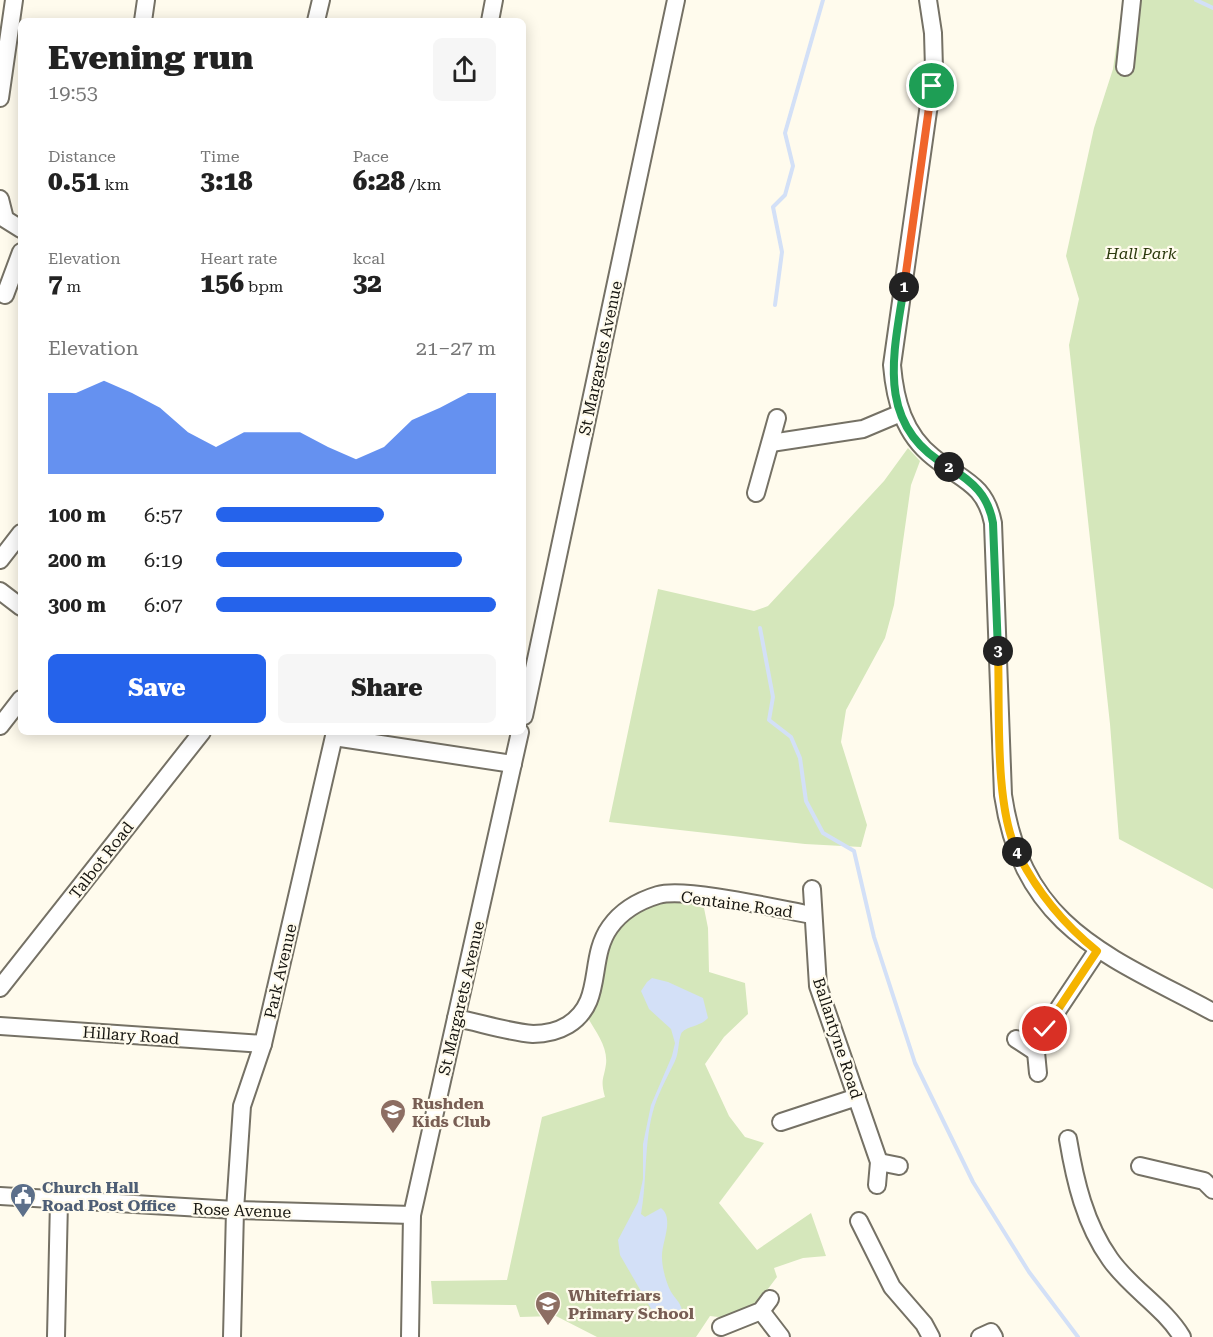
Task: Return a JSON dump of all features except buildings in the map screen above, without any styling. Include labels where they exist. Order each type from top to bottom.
[{"type":"street","points":[[0,98],[14,0]]},
{"type":"street","points":[[143,18],[146,0]]},
{"type":"street","points":[[317,18],[321,0]]},
{"type":"street","points":[[491,18],[494,0]]},
{"type":"street","name":"St Margarets Avenue","points":[[526,707],[676,0]]},
{"type":"street","points":[[928,0],[933,33],[934,69],[892,365],[901,413],[914,437],[926,451],[974,484],[990,508],[993,523],[1003,795],[1006,820],[1014,845],[1038,890],[1070,929],[1097,951],[1213,1012]]},
{"type":"street","points":[[1125,68],[1132,0]]},
{"type":"street","points":[[0,199],[5,219],[18,227]]},
{"type":"street","points":[[5,295],[18,260]]},
{"type":"street","points":[[771,443],[863,429],[901,413]]},
{"type":"street","points":[[756,493],[777,418]]},
{"type":"street","points":[[0,560],[18,537]]},
{"type":"street","points":[[0,591],[18,605]]},
{"type":"street","points":[[0,726],[18,703]]},
{"type":"street","name":"Talbot Road","points":[[0,988],[200,735]]},
{"type":"street","points":[[334,735],[513,764]]},
{"type":"street","name":"Park Avenue","points":[[232,1337],[235,1210],[242,1106],[263,1044],[334,735]]},
{"type":"street","name":"St Margarets Avenue","points":[[410,1337],[412,1215],[519,735]]},
{"type":"street","name":"Ballantyne Road","points":[[812,889],[818,986],[879,1162],[877,1185]]},
{"type":"street","name":"Centaine Road","points":[[456,1018],[534,1034],[560,1030],[575,1021],[587,1008],[593,991],[599,954],[609,928],[628,906],[660,894],[693,894],[812,915]]},
{"type":"street","points":[[1038,1073],[1036,1052],[1045,1029],[1097,951]]},
{"type":"street","name":"Hillary Road","points":[[0,1026],[263,1044]]},
{"type":"street","points":[[1016,1039],[1036,1052]]},
{"type":"street","points":[[780,1122],[857,1096]]},
{"type":"street","points":[[1068,1139],[1075,1179],[1089,1219],[1110,1260],[1182,1337]]},
{"type":"street","points":[[879,1162],[899,1166]]},
{"type":"street","points":[[1140,1166],[1204,1180],[1213,1190]]},
{"type":"street","name":"Rose Avenue","points":[[0,1196],[235,1210],[412,1215]]},
{"type":"street","points":[[56,1337],[59,1201]]},
{"type":"street","points":[[859,1221],[892,1287],[924,1324],[931,1337]]},
{"type":"street","points":[[721,1327],[765,1305],[781,1337]]},
{"type":"street","points":[[980,1337],[991,1332],[994,1337]]},
{"type":"green space","name":"Hall Park","points":[[1123,0],[1213,0],[1213,889],[1119,839],[1110,724],[1069,345],[1079,299],[1066,256],[1094,128],[1113,69]]},
{"type":"green space","points":[[908,448],[920,461],[911,485],[894,605],[885,638],[846,710],[841,742],[867,825],[861,847],[805,844],[609,822],[658,589],[754,611],[768,606],[884,481]]},
{"type":"green space","points":[[673,899],[704,908],[708,928],[709,972],[745,983],[748,1014],[724,1037],[705,1064],[729,1116],[745,1137],[764,1143],[719,1203],[757,1250],[811,1213],[826,1256],[803,1258],[774,1268],[777,1277],[756,1302],[741,1313],[732,1316],[710,1316],[696,1337],[597,1337],[556,1316],[520,1317],[516,1305],[433,1304],[431,1281],[507,1280],[542,1117],[605,1097],[603,1083],[605,1052],[588,1018],[612,931],[644,907]]},
{"type":"water","points":[[652,978],[668,982],[703,998],[708,1018],[681,1034],[676,1058],[653,1113],[648,1141],[641,1214],[645,1217],[661,1208],[667,1218],[662,1252],[664,1274],[682,1310],[674,1317],[653,1312],[620,1255],[618,1240],[638,1202],[643,1179],[643,1144],[651,1105],[672,1056],[675,1043],[671,1029],[649,1009],[641,991]]},
{"type":"waterway","points":[[775,305],[782,252],[773,207],[785,195],[793,166],[785,133],[823,0]]},
{"type":"waterway","points":[[1196,0],[1213,8]]},
{"type":"waterway","points":[[760,628],[773,697],[769,720],[791,737],[800,758],[806,801],[823,833],[854,851],[874,937],[915,1063],[973,1182],[1029,1272],[1078,1337]]},
{"type":"place","name":"Rushden Kids Club","points":[[393,1135]]},
{"type":"place","name":"Church Hall Road Post Office","points":[[23,1219]]},
{"type":"place","name":"Whitefriars Primary School","points":[[548,1327]]},
{"type":"route","points":[[932,86],[892,365],[894,386],[901,413],[914,437],[933,457],[974,484],[990,508],[993,523],[1003,795],[1006,820],[1014,845],[1038,890],[1070,929],[1097,951],[1045,1029]]}]
